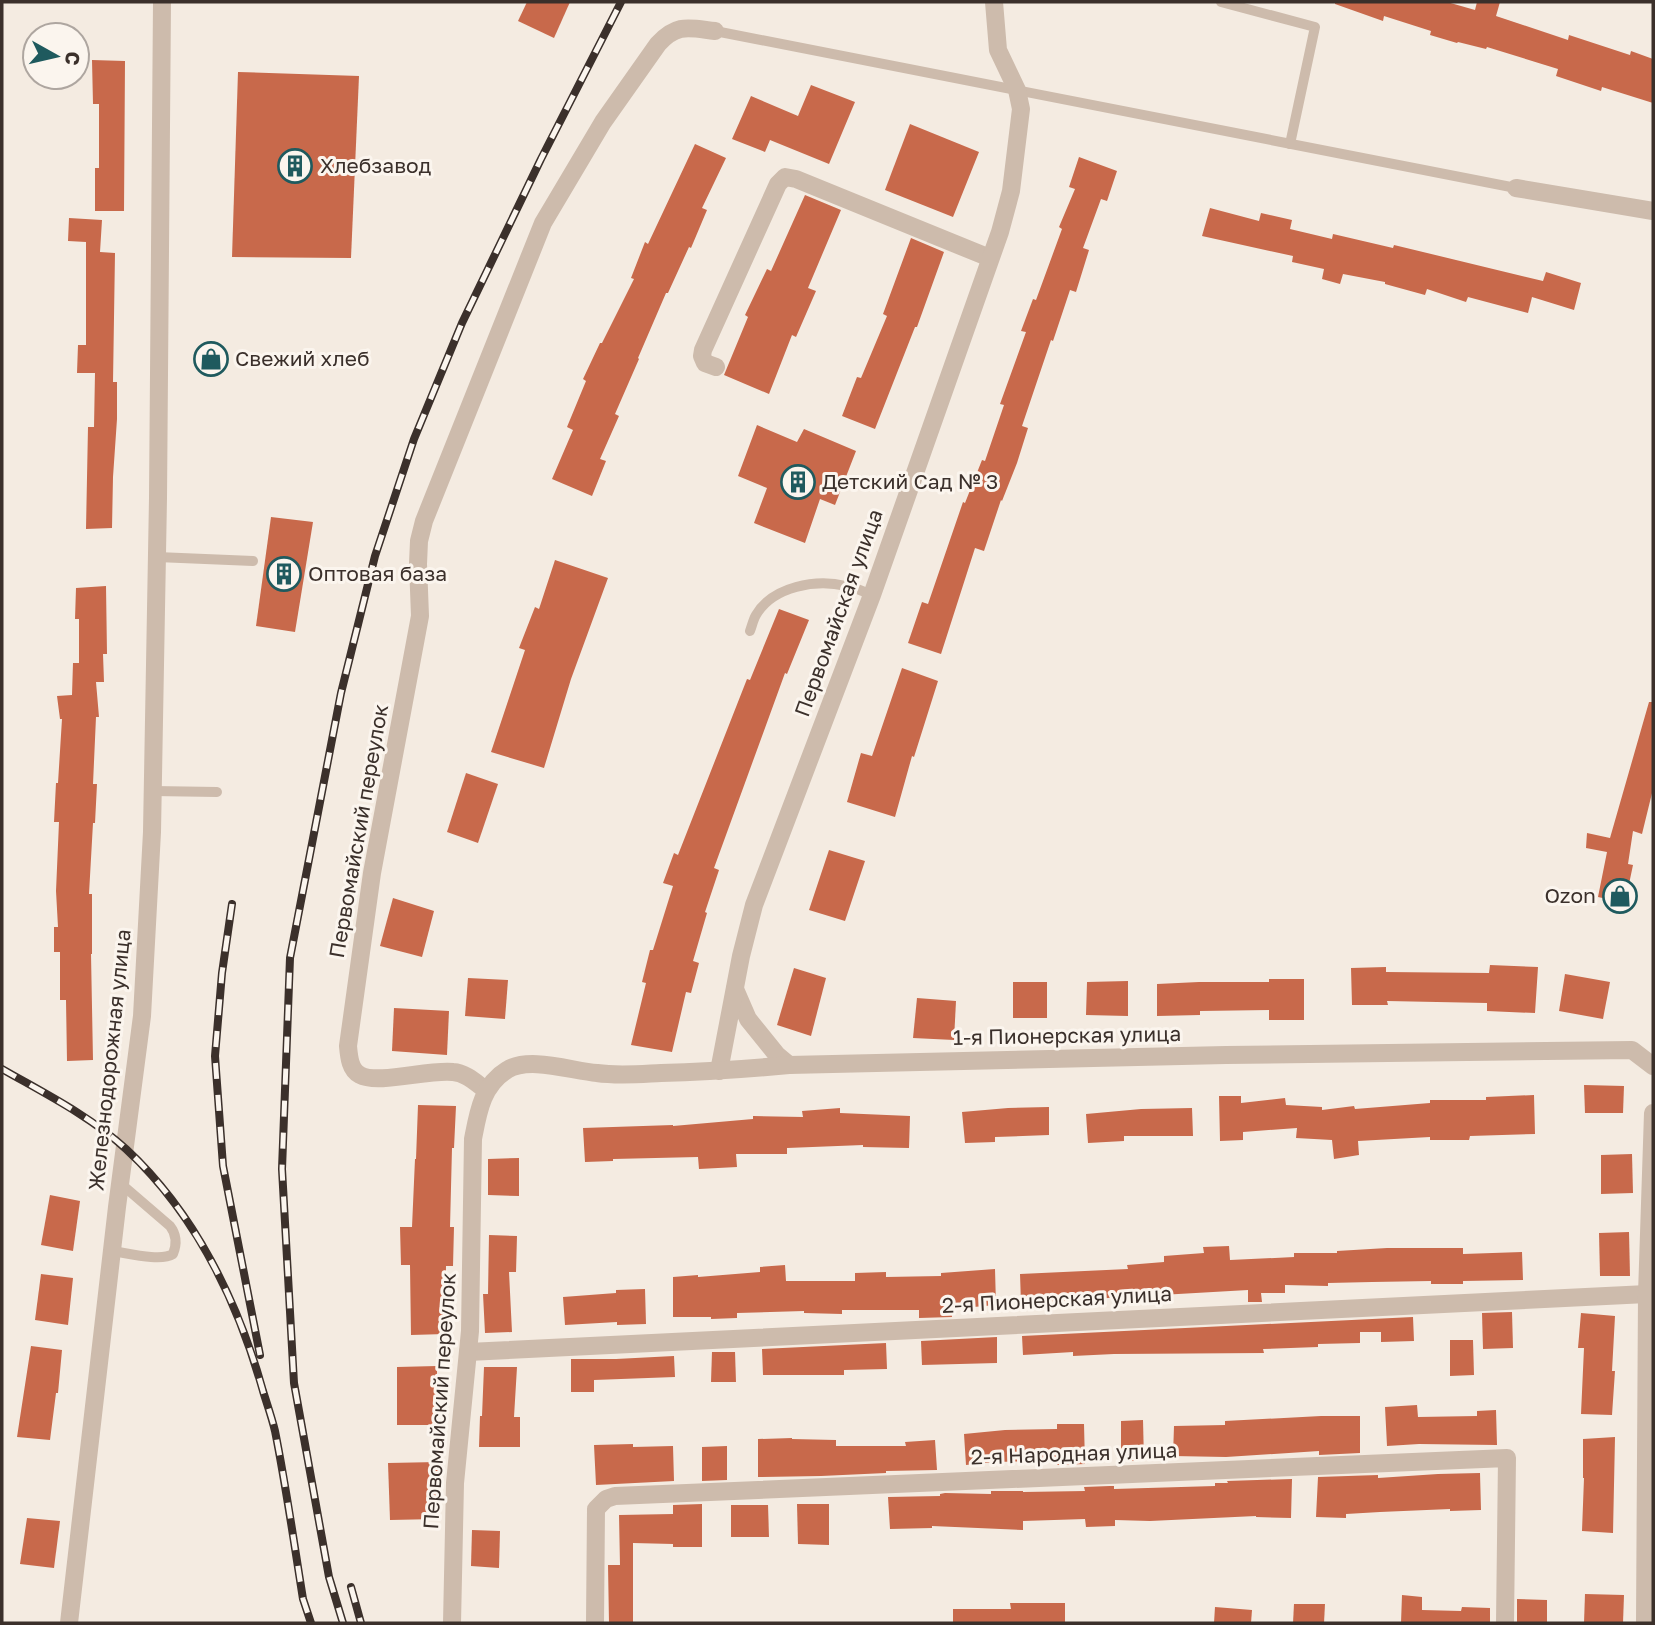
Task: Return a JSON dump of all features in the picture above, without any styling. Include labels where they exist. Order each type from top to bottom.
[{"type":"street","name":"Железнодорожная улица","points":[[68,1623],[142,1016],[153,791],[162,2]]},
{"type":"street","points":[[994,2],[998,51],[1017,90]]},
{"type":"street","name":"Первомайский переулок","points":[[452,1623],[455,1483],[470,1331],[473,1139],[486,1090],[462,1074],[453,1072],[370,1078],[360,1075],[353,1069],[348,1046],[373,873],[420,616],[419,541],[424,521],[543,223],[603,122],[658,44],[667,34],[680,29],[689,27],[715,31]]},
{"type":"street","name":"Первомайская улица","points":[[719,1072],[754,905],[872,595],[1000,232],[1011,191],[1021,109],[1017,90]]},
{"type":"street","points":[[716,367],[705,363],[702,356],[705,344],[778,184],[785,177],[796,179],[990,258]]},
{"type":"street","points":[[1516,188],[1653,211]]},
{"type":"street","points":[[735,989],[748,1019],[777,1055],[789,1065]]},
{"type":"street","name":"1-я Пионерская улица","points":[[486,1090],[507,1070],[524,1065],[609,1074],[719,1072],[789,1065],[1226,1055],[1632,1050],[1653,1066]]},
{"type":"street","points":[[1645,1623],[1647,1294],[1653,1113]]},
{"type":"street","name":"2-я Пионерская улица","points":[[468,1352],[1647,1294]]},
{"type":"street","name":"2-я Народная улица","points":[[595,1623],[596,1509],[606,1499],[615,1496],[1507,1458],[1505,1623]]},
{"type":"lane","points":[[1220,2],[1315,27],[1290,144]]},
{"type":"lane","points":[[715,31],[1516,188]]},
{"type":"lane","points":[[157,557],[253,561]]},
{"type":"lane","points":[[750,631],[757,613],[771,600],[791,588],[818,583],[846,586],[872,595]]},
{"type":"lane","points":[[153,791],[217,792]]},
{"type":"lane","points":[[112,1251],[168,1257],[173,1254],[176,1246],[175,1235],[170,1226],[120,1182]]},
{"type":"building","points":[[527,2],[570,2],[554,38],[518,21]]},
{"type":"building","points":[[1335,2],[1447,2],[1475,10],[1477,2],[1500,2],[1496,16],[1568,40],[1569,35],[1630,55],[1631,51],[1653,59],[1653,103],[1602,87],[1601,91],[1556,76],[1558,69],[1487,47],[1486,49],[1457,43],[1430,35],[1431,31],[1384,16],[1383,21]]},
{"type":"building","points":[[92,60],[125,61],[124,211],[95,211],[95,168],[99,168],[99,104],[93,104]]},
{"type":"building","name":"Хлебзавод","points":[[238,72],[359,76],[351,258],[232,257]]},
{"type":"building","points":[[811,85],[855,102],[829,164],[770,140],[765,152],[732,139],[751,96],[798,116]]},
{"type":"building","points":[[910,124],[979,152],[953,217],[885,190]]},
{"type":"building","points":[[695,144],[726,158],[702,208],[707,210],[691,248],[689,247],[666,293],[615,414],[619,416],[600,459],[606,461],[592,496],[552,479],[573,430],[567,427],[586,381],[583,379],[634,279],[631,278],[645,242],[648,244]]},
{"type":"building","points":[[1079,157],[1117,171],[1107,201],[1101,199],[1083,248],[1089,250],[1076,292],[1070,290],[1053,341],[1051,340],[1022,426],[1028,428],[1017,463],[984,551],[975,548],[941,654],[908,643],[922,602],[928,604],[963,502],[965,503],[982,460],[985,461],[1004,405],[1000,404],[1026,332],[1021,331],[1033,299],[1036,300],[1062,229],[1059,227],[1075,189],[1069,187]]},
{"type":"building","points":[[805,195],[841,210],[808,288],[816,291],[796,337],[792,335],[769,394],[724,375],[748,317],[745,315],[767,269],[771,271]]},
{"type":"building","points":[[1210,208],[1259,221],[1261,213],[1292,220],[1290,229],[1332,239],[1333,234],[1393,248],[1394,245],[1543,281],[1546,272],[1581,283],[1574,310],[1532,297],[1528,313],[1468,297],[1466,302],[1427,289],[1425,295],[1385,282],[1343,274],[1340,284],[1322,279],[1324,269],[1292,262],[1293,256],[1202,236]]},
{"type":"building","points":[[69,218],[102,220],[100,252],[115,253],[113,382],[117,382],[117,419],[112,528],[86,529],[88,427],[94,427],[95,373],[77,373],[78,345],[86,345],[86,242],[68,241]]},
{"type":"building","points":[[911,238],[944,252],[875,429],[842,416],[857,377],[861,378],[887,316],[883,314]]},
{"type":"building","name":"Детский Сад № 3","points":[[757,425],[797,442],[804,429],[856,451],[835,505],[820,499],[805,543],[754,523],[767,488],[738,476]]},
{"type":"building","name":"Оптовая база","points":[[271,517],[313,522],[295,632],[256,626]]},
{"type":"building","points":[[555,560],[608,578],[571,679],[544,768],[491,752],[525,650],[519,648],[535,607],[539,609]]},
{"type":"building","points":[[106,586],[107,654],[103,654],[104,682],[96,682],[99,717],[96,717],[93,784],[97,784],[89,894],[92,894],[93,1060],[67,1061],[66,1000],[60,1000],[60,952],[54,952],[54,927],[58,927],[56,891],[59,822],[54,822],[62,719],[57,696],[72,695],[73,663],[79,663],[79,619],[75,619],[76,588]]},
{"type":"building","points":[[779,609],[809,620],[787,674],[785,673],[714,868],[719,870],[693,961],[699,963],[691,993],[686,992],[672,1052],[631,1045],[646,983],[642,982],[650,950],[653,950],[673,886],[663,883],[674,853],[678,855],[747,679],[750,680]]},
{"type":"building","points":[[902,668],[938,681],[914,757],[912,756],[895,817],[847,802],[861,753],[872,756]]},
{"type":"building","points":[[1649,702],[1653,702],[1653,789],[1642,834],[1633,831],[1628,864],[1633,865],[1625,903],[1598,897],[1607,852],[1586,848],[1587,833],[1610,838]]},
{"type":"building","points":[[466,773],[498,784],[478,843],[447,832]]},
{"type":"building","points":[[829,850],[865,861],[845,921],[809,910]]},
{"type":"building","points":[[393,898],[434,911],[422,957],[380,946]]},
{"type":"building","points":[[1490,965],[1538,967],[1535,1013],[1487,1011],[1487,1003],[1387,1001],[1388,1005],[1352,1005],[1351,968],[1386,967],[1386,972],[1489,973]]},
{"type":"building","points":[[794,968],[826,978],[811,1036],[777,1025]]},
{"type":"building","points":[[1565,974],[1610,982],[1603,1019],[1559,1011]]},
{"type":"building","points":[[468,978],[508,980],[505,1019],[465,1016]]},
{"type":"building","points":[[1269,979],[1304,979],[1304,1020],[1269,1020],[1269,1010],[1200,1011],[1200,1015],[1157,1016],[1157,984],[1269,982]]},
{"type":"building","points":[[1128,981],[1128,1016],[1086,1015],[1087,982]]},
{"type":"building","points":[[1013,982],[1047,982],[1047,1018],[1013,1018]]},
{"type":"building","points":[[917,998],[956,1001],[954,1040],[913,1038]]},
{"type":"building","points":[[394,1008],[449,1011],[447,1055],[392,1051]]},
{"type":"building","points":[[1584,1085],[1624,1086],[1623,1113],[1585,1113]]},
{"type":"building","points":[[1534,1095],[1535,1134],[1470,1136],[1469,1140],[1430,1140],[1430,1137],[1358,1141],[1359,1155],[1334,1159],[1332,1140],[1296,1138],[1297,1128],[1243,1132],[1243,1140],[1220,1141],[1219,1096],[1241,1096],[1241,1103],[1285,1098],[1286,1105],[1322,1107],[1322,1110],[1430,1103],[1430,1100],[1486,1100],[1486,1097]]},
{"type":"building","points":[[418,1105],[456,1106],[450,1227],[454,1227],[453,1266],[446,1266],[445,1334],[411,1335],[410,1265],[401,1265],[400,1227],[412,1227]]},
{"type":"building","points":[[1049,1107],[1049,1135],[995,1137],[995,1142],[965,1143],[962,1112]]},
{"type":"building","points":[[840,1108],[840,1113],[910,1116],[909,1148],[863,1145],[787,1148],[787,1154],[736,1154],[737,1167],[699,1169],[698,1157],[585,1162],[583,1128],[673,1126],[753,1119],[753,1116],[803,1117],[802,1111]]},
{"type":"building","points":[[1192,1108],[1193,1136],[1124,1136],[1124,1141],[1088,1143],[1086,1114]]},
{"type":"building","points":[[1632,1154],[1633,1193],[1601,1194],[1601,1155]]},
{"type":"building","points":[[519,1158],[519,1196],[488,1195],[488,1159]]},
{"type":"building","points":[[50,1195],[80,1201],[73,1251],[41,1245]]},
{"type":"building","points":[[1629,1232],[1630,1276],[1600,1276],[1599,1233]]},
{"type":"building","points":[[489,1235],[517,1236],[516,1272],[509,1272],[512,1332],[485,1333],[483,1294],[488,1294]]},
{"type":"building","points":[[1229,1246],[1230,1260],[1294,1257],[1294,1253],[1337,1253],[1387,1248],[1463,1248],[1463,1254],[1522,1252],[1523,1280],[1463,1281],[1463,1284],[1431,1284],[1431,1281],[1328,1283],[1328,1286],[1285,1285],[1285,1293],[1261,1293],[1262,1302],[1248,1302],[1248,1290],[1021,1303],[1020,1274],[1128,1269],[1127,1265],[1164,1262],[1164,1256],[1204,1253],[1203,1247]]},
{"type":"building","points":[[785,1265],[786,1281],[855,1281],[855,1273],[886,1272],[886,1277],[941,1276],[941,1273],[995,1269],[996,1305],[951,1309],[952,1317],[919,1318],[919,1310],[842,1310],[842,1314],[804,1311],[737,1313],[737,1318],[673,1317],[673,1277],[760,1272],[760,1267]]},
{"type":"building","points":[[41,1274],[73,1278],[68,1325],[35,1320]]},
{"type":"building","points":[[645,1289],[646,1324],[617,1325],[617,1322],[565,1325],[563,1297]]},
{"type":"building","points":[[1512,1312],[1513,1348],[1483,1349],[1482,1313]]},
{"type":"building","points":[[1581,1313],[1615,1316],[1612,1415],[1581,1414],[1584,1348],[1578,1348]]},
{"type":"building","points":[[1413,1317],[1414,1341],[1381,1342],[1381,1332],[1360,1332],[1360,1343],[1263,1349],[1264,1353],[1073,1356],[1073,1352],[1023,1355],[1022,1336]]},
{"type":"building","points":[[997,1337],[997,1363],[922,1365],[921,1341]]},
{"type":"building","points":[[1450,1340],[1473,1340],[1474,1375],[1450,1376]]},
{"type":"building","points":[[886,1343],[887,1369],[844,1370],[844,1375],[763,1375],[762,1349]]},
{"type":"building","points":[[31,1346],[62,1350],[50,1440],[17,1437]]},
{"type":"building","points":[[712,1352],[735,1352],[736,1382],[711,1382]]},
{"type":"building","points":[[674,1356],[675,1377],[594,1380],[594,1392],[571,1392],[571,1359]]},
{"type":"building","points":[[437,1366],[437,1425],[397,1425],[397,1367]]},
{"type":"building","points":[[484,1367],[517,1367],[514,1417],[520,1417],[520,1447],[479,1447]]},
{"type":"building","points":[[1417,1405],[1418,1417],[1477,1416],[1477,1411],[1496,1410],[1497,1445],[1387,1446],[1385,1407]]},
{"type":"building","points":[[1360,1416],[1360,1453],[1319,1455],[1319,1451],[1226,1457],[1173,1456],[1174,1426],[1225,1425],[1225,1421]]},
{"type":"building","points":[[1143,1420],[1144,1461],[1121,1461],[1121,1421]]},
{"type":"building","points":[[1057,1424],[1084,1424],[1085,1464],[1057,1465],[1057,1461],[966,1465],[964,1434],[1057,1429]]},
{"type":"building","points":[[1615,1437],[1613,1533],[1582,1531],[1583,1439]]},
{"type":"building","points":[[758,1439],[836,1440],[836,1446],[906,1446],[905,1442],[935,1440],[937,1470],[758,1477]]},
{"type":"building","points":[[633,1444],[633,1447],[673,1446],[674,1481],[596,1485],[594,1445]]},
{"type":"building","points":[[727,1446],[727,1480],[702,1481],[702,1447]]},
{"type":"building","points":[[438,1462],[437,1519],[390,1520],[388,1463]]},
{"type":"building","points":[[1480,1473],[1481,1510],[1450,1509],[1346,1514],[1346,1518],[1316,1517],[1318,1477],[1378,1475],[1378,1478]]},
{"type":"building","points":[[1292,1479],[1291,1518],[1256,1516],[1115,1520],[1115,1526],[1086,1527],[1085,1519],[1023,1521],[1023,1530],[932,1526],[890,1529],[888,1497],[940,1496],[945,1493],[991,1494],[991,1491],[1085,1491],[1084,1487],[1110,1486],[1114,1486],[1114,1489],[1215,1486],[1215,1483],[1228,1483],[1227,1481]]},
{"type":"building","points":[[702,1504],[702,1547],[633,1543],[633,1623],[609,1623],[608,1565],[620,1565],[619,1515],[673,1514],[673,1505]]},
{"type":"building","points":[[797,1504],[829,1504],[829,1545],[798,1544]]},
{"type":"building","points":[[731,1505],[768,1505],[769,1537],[731,1537]]},
{"type":"building","points":[[27,1518],[60,1521],[54,1568],[20,1564]]},
{"type":"building","points":[[472,1530],[500,1531],[499,1568],[471,1566]]},
{"type":"building","points":[[1585,1594],[1624,1595],[1623,1623],[1584,1623]]},
{"type":"building","points":[[1402,1595],[1422,1597],[1422,1610],[1461,1611],[1462,1607],[1490,1608],[1490,1623],[1401,1623]]},
{"type":"building","points":[[1517,1599],[1547,1600],[1547,1623],[1517,1623]]},
{"type":"building","points":[[1010,1603],[1065,1603],[1065,1623],[953,1623],[953,1609],[1011,1609]]},
{"type":"building","points":[[1294,1604],[1325,1604],[1324,1623],[1293,1623]]},
{"type":"building","points":[[1215,1607],[1252,1610],[1251,1623],[1214,1623]]},
{"type":"railway","points":[[343,1623],[329,1577],[294,1383],[282,1169],[290,958],[341,693],[375,556],[414,439],[462,323],[621,2]]},
{"type":"railway","points":[[232,904],[222,973],[215,1056],[223,1166],[260,1355]]},
{"type":"railway","points":[[2,1069],[82,1116],[126,1149],[173,1201],[211,1261],[241,1325],[275,1431],[303,1599],[311,1623]]},
{"type":"railway","points":[[351,1587],[361,1623]]},
{"type":"place","name":"Хлебзавод","points":[[295,166]]},
{"type":"place","name":"Свежий хлеб","points":[[211,359]]},
{"type":"place","name":"Детский Сад № 3","points":[[798,482]]},
{"type":"place","name":"Оптовая база","points":[[284,574]]},
{"type":"place","name":"Ozon","points":[[1620,896]]}]
